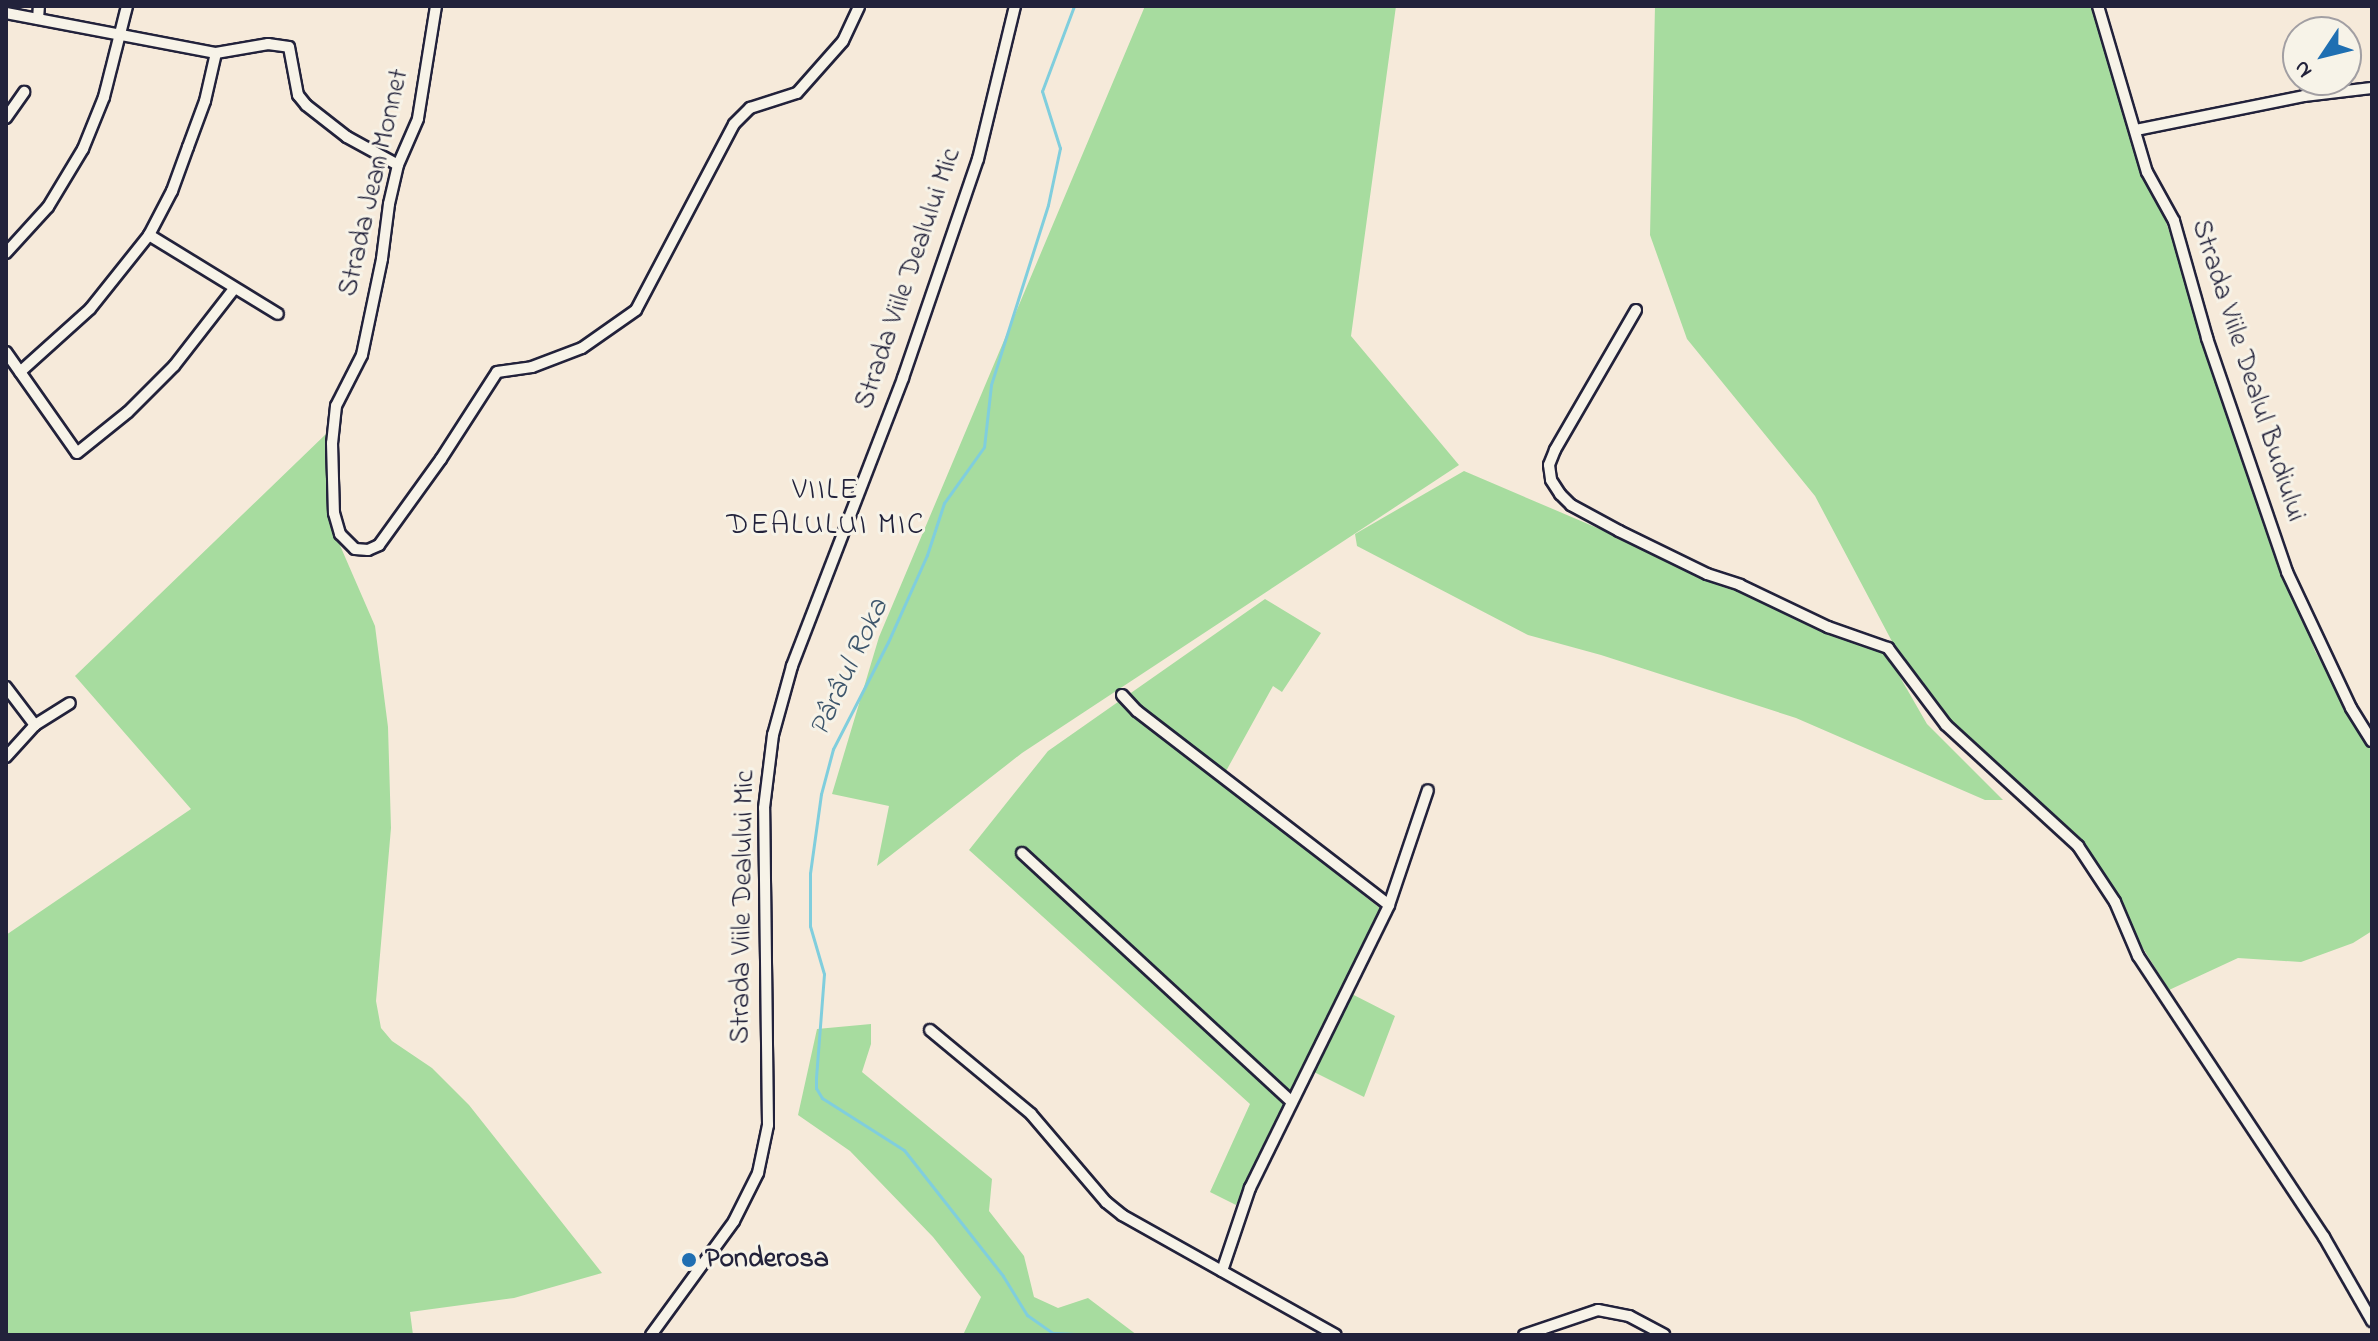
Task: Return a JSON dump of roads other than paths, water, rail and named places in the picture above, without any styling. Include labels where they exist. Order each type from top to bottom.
[{"type":"street","points":[[38,19],[39,6]]},
{"type":"street","points":[[6,253],[48,207],[83,149],[104,97],[123,34],[127,6]]},
{"type":"street","name":"Strada Jean Monnet","points":[[436,6],[418,119],[398,165],[362,355],[336,406],[332,443],[334,513],[340,534],[355,549],[379,545],[441,459],[497,372],[532,367],[582,348],[636,310],[734,124],[750,108],[797,93],[843,41],[859,6]]},
{"type":"street","name":"Strada Viile Dealului Mic","points":[[651,1335],[734,1221],[758,1173],[768,1125],[764,808],[773,735],[792,666],[903,378],[978,159],[1015,6]]},
{"type":"street","name":"Strada Viile Dealul Budiului","points":[[2098,6],[2147,172],[2174,221],[2207,338],[2287,572],[2351,708],[2372,741]]},
{"type":"street","points":[[6,13],[216,53],[268,44],[289,47],[298,95],[306,105],[335,129],[398,165]]},
{"type":"street","points":[[20,372],[90,309],[149,235],[172,191],[205,101],[216,53]]},
{"type":"street","points":[[2136,130],[2304,96],[2372,88]]},
{"type":"street","points":[[6,118],[24,92]]},
{"type":"street","points":[[149,235],[278,314]]},
{"type":"street","points":[[6,352],[77,453],[128,412],[174,366],[234,289]]},
{"type":"street","points":[[1636,310],[1555,450],[1549,465],[1551,480],[1560,494],[1571,505],[1707,574],[1740,585],[1828,627],[1888,648],[1946,725],[2078,846],[2115,902],[2138,956],[2324,1237],[2372,1321]]},
{"type":"street","points":[[6,687],[35,725]]},
{"type":"street","points":[[1122,695],[1137,711],[1389,905]]},
{"type":"street","points":[[6,757],[35,725],[70,703]]},
{"type":"street","points":[[1222,1271],[1240,1212],[1389,905],[1428,790]]},
{"type":"street","points":[[1022,853],[1292,1102]]},
{"type":"street","points":[[930,1030],[1031,1114],[1122,1215],[1336,1335]]},
{"type":"street","points":[[1524,1335],[1598,1310],[1629,1316],[1664,1335]]},
{"type":"waterway","name":"Pârâul Roka","points":[[1074,6],[1042,91],[1060,148],[1048,205],[991,385],[984,447],[944,503],[927,555],[888,642],[833,749],[821,794],[810,873],[810,926],[824,974],[816,1078],[816,1088],[822,1098],[904,1150],[1003,1276],[1027,1315],[1053,1333],[1098,1335]]},
{"type":"place","name":"Ponderosa","points":[[689,1260]]},
{"type":"district","name":"VIILE DEALULUI MIC","points":[[826,508]]}]
